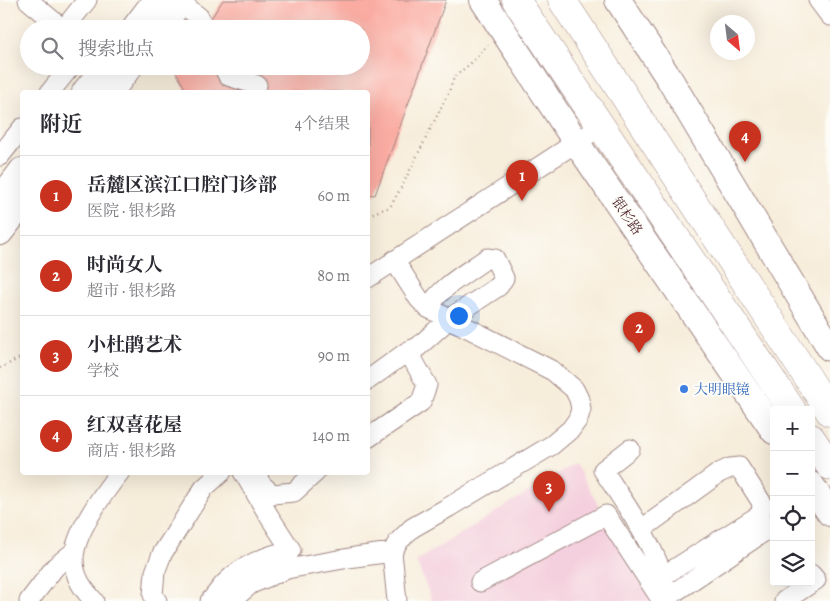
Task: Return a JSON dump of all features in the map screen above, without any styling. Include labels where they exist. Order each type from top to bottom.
[{"type":"main road","name":"银杉路","points":[[516,0],[789,406]]},
{"type":"main road","points":[[562,0],[830,412]]},
{"type":"main road","points":[[815,444],[830,466]]},
{"type":"street","points":[[28,0],[53,20]]},
{"type":"street","points":[[71,20],[87,0]]},
{"type":"street","name":"银杉路","points":[[483,0],[576,142],[770,425]]},
{"type":"street","points":[[618,0],[670,80],[830,348]]},
{"type":"street","points":[[818,0],[830,16]]},
{"type":"street","points":[[146,20],[172,1]]},
{"type":"street","points":[[163,20],[172,1]]},
{"type":"street","points":[[172,1],[199,17],[200,20]]},
{"type":"street","points":[[52,90],[64,75]]},
{"type":"street","points":[[88,90],[113,75]]},
{"type":"street","points":[[228,75],[257,85]]},
{"type":"street","points":[[370,277],[600,127]]},
{"type":"street","points":[[0,232],[14,187],[1,153],[20,130]]},
{"type":"street","points":[[370,379],[408,351],[418,347],[449,319],[499,286],[504,278],[495,259],[487,258],[472,268],[439,294],[428,308]]},
{"type":"street","points":[[394,260],[419,299],[428,308],[498,342],[553,372],[574,389],[579,399],[578,419],[571,429],[552,445],[412,528],[398,542],[392,552],[397,601]]},
{"type":"street","points":[[370,437],[421,402],[427,385],[408,351]]},
{"type":"street","points":[[630,449],[603,470],[642,529],[663,576],[668,599]]},
{"type":"street","points":[[642,529],[719,473],[730,468],[739,467],[762,502],[761,514],[663,576]]},
{"type":"street","points":[[94,601],[78,580],[74,561],[75,550],[90,516],[105,490],[118,475]]},
{"type":"street","points":[[156,601],[153,595],[154,572],[162,554],[204,488],[219,475]]},
{"type":"street","points":[[210,601],[225,583],[238,572],[272,554],[292,550],[245,475]]},
{"type":"street","points":[[258,475],[260,482],[272,494],[294,492],[313,475]]},
{"type":"street","points":[[815,491],[830,513]]},
{"type":"street","points":[[480,582],[606,515],[668,599]]},
{"type":"street","points":[[668,599],[770,528]]},
{"type":"street","points":[[29,601],[55,567],[75,550]]},
{"type":"street","points":[[231,601],[251,584],[287,569],[392,552]]},
{"type":"street","points":[[784,601],[807,586]]},
{"type":"path","points":[[370,214],[390,207],[450,92],[454,76],[470,64],[502,29]]},
{"type":"path","points":[[0,368],[20,358]]},
{"type":"shaded area","points":[[575,463],[651,601],[432,601],[416,561]]},
{"type":"building","points":[[223,0],[446,0],[375,195],[370,194],[370,90],[186,90],[178,75],[370,75],[370,20],[210,20]]},
{"type":"place","name":"红双喜花屋","points":[[745,162]]},
{"type":"place","name":"岳麓区滨江口腔门诊部","points":[[522,201]]},
{"type":"place","name":"时尚女人","points":[[639,353]]},
{"type":"place","name":"大明眼镜","points":[[684,389]]},
{"type":"place","name":"小杜鹃艺术","points":[[549,512]]}]
